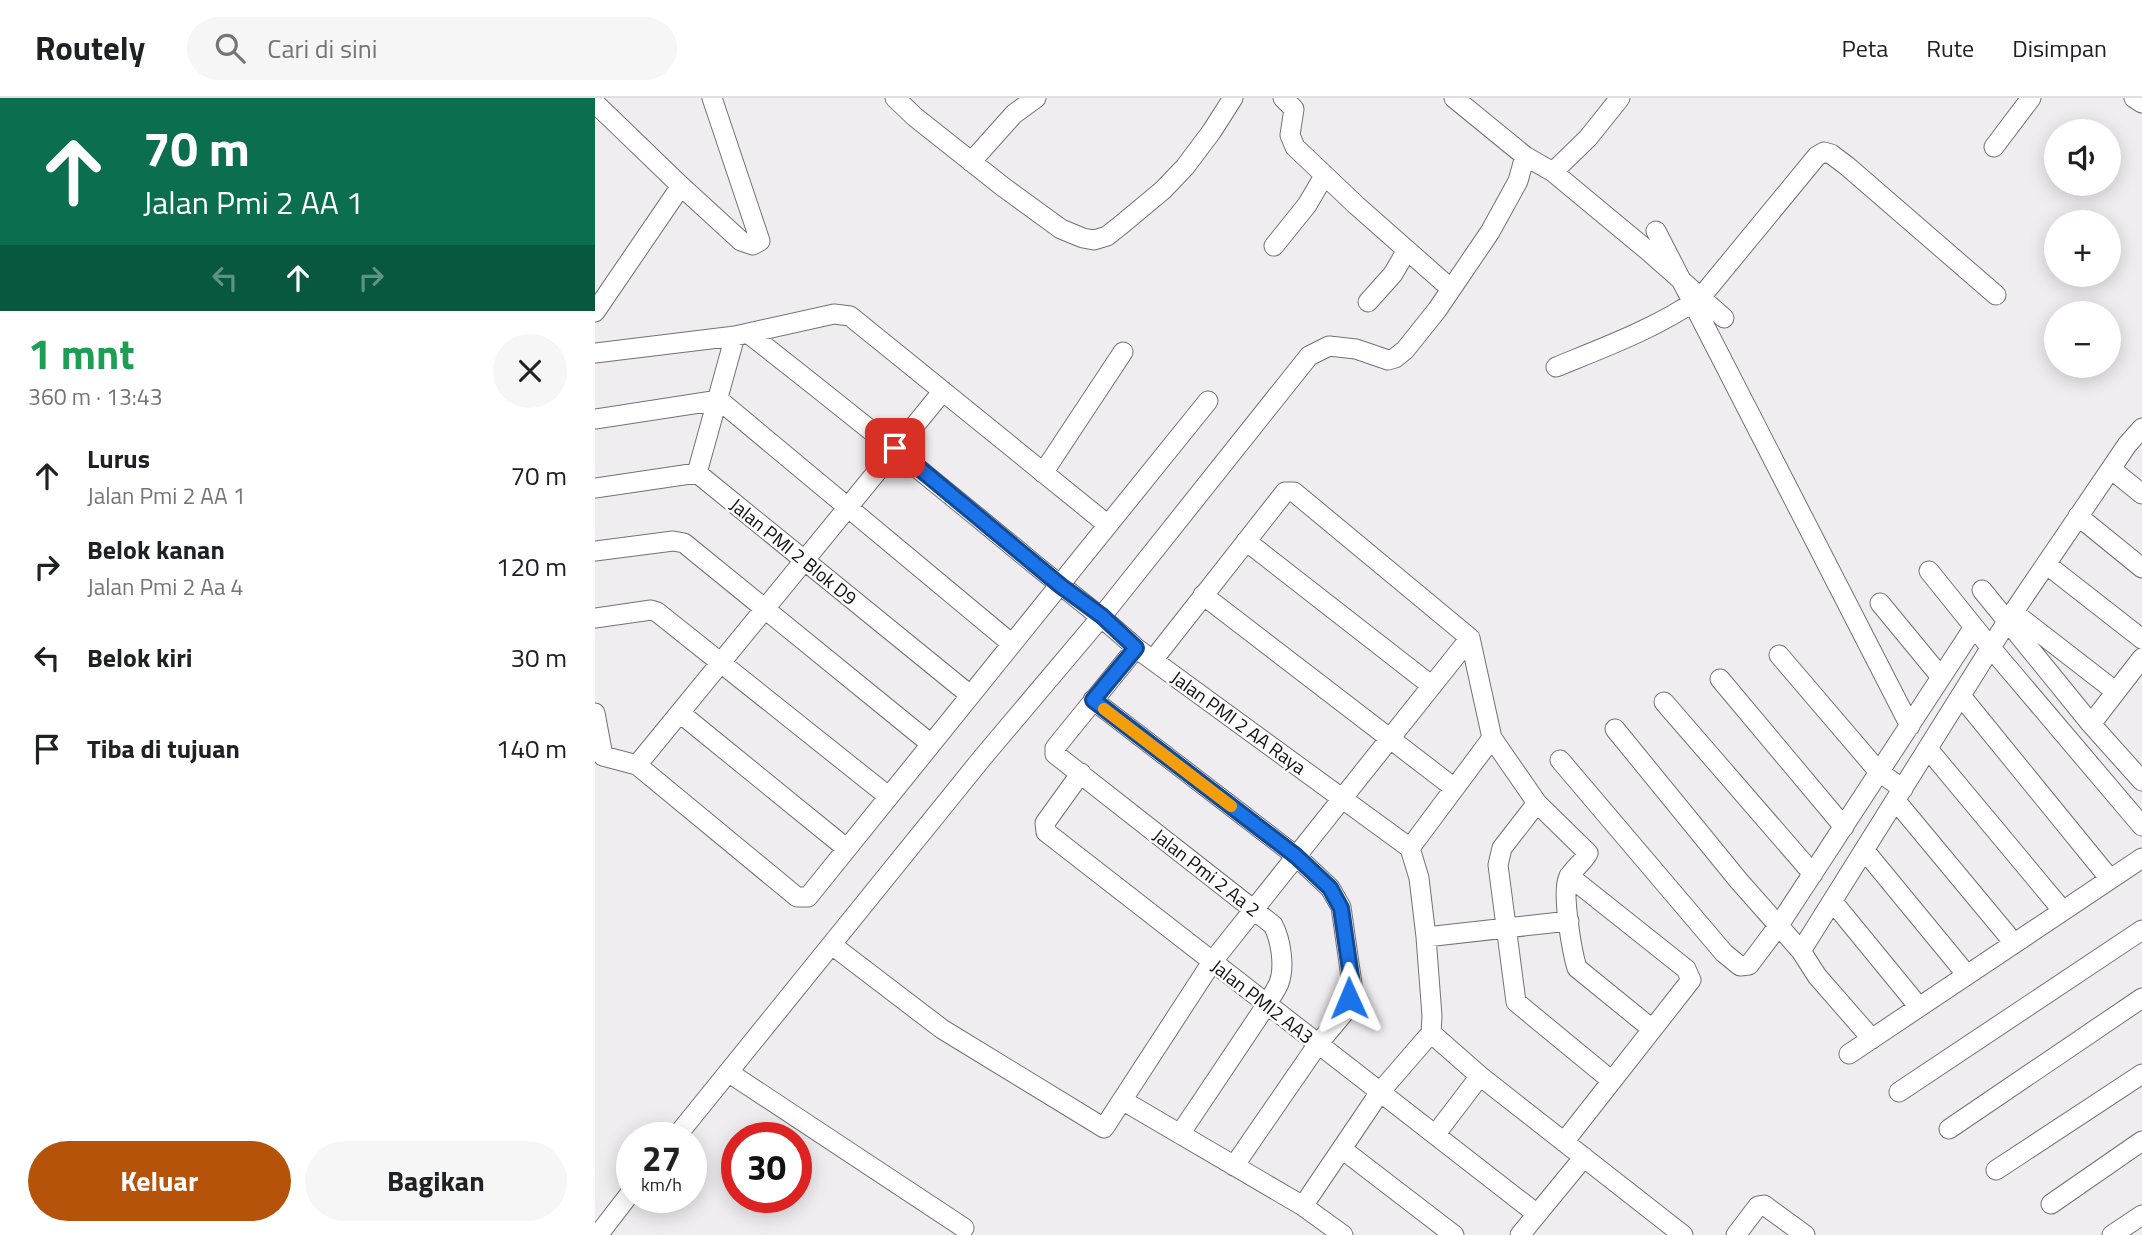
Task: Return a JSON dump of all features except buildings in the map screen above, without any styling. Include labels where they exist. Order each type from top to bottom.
[{"type":"street","points":[[595,103],[681,186],[747,244],[753,245],[759,241],[712,98]]},
{"type":"street","points":[[895,98],[971,162],[1061,229],[1094,240],[1107,236],[1163,190],[1185,167],[1233,98]]},
{"type":"street","points":[[971,162],[1014,114],[1036,98]]},
{"type":"street","points":[[1283,98],[1294,109],[1290,129],[1291,141],[1305,159],[1450,288]]},
{"type":"street","points":[[1454,98],[1525,156],[1553,172],[1724,318]]},
{"type":"street","points":[[1553,172],[1588,138],[1620,98]]},
{"type":"street","points":[[1994,147],[2031,98]]},
{"type":"street","points":[[2134,98],[2142,103]]},
{"type":"street","points":[[1556,367],[1613,344],[1684,309],[1701,297],[1817,156],[1824,152],[1847,166],[1996,295]]},
{"type":"street","points":[[688,1122],[983,757],[1102,616],[1309,356],[1329,346],[1356,349],[1388,360],[1405,350],[1474,257],[1518,181],[1525,156]]},
{"type":"street","points":[[1274,246],[1307,205],[1324,176]]},
{"type":"street","points":[[596,310],[681,186]]},
{"type":"street","points":[[1656,231],[1910,726]]},
{"type":"street","points":[[1369,302],[1393,274],[1407,250]]},
{"type":"street","points":[[595,341],[604,352],[742,335],[834,314],[850,316],[1108,525]]},
{"type":"street","points":[[595,488],[697,473],[742,335]]},
{"type":"street","name":"Jalan PMI 2 AA Raya","points":[[742,335],[895,448],[1061,586],[1102,616],[1136,648],[1410,848]]},
{"type":"street","points":[[1044,473],[1123,352]]},
{"type":"street","points":[[637,765],[943,391]]},
{"type":"street","points":[[595,419],[719,400],[1012,643]]},
{"type":"street","points":[[595,713],[599,757],[637,765],[797,897],[808,897],[1208,401]]},
{"type":"street","points":[[1801,951],[2010,616],[2142,428]]},
{"type":"street","points":[[2111,469],[2142,494]]},
{"type":"street","name":"Jalan PMI 2 Blok D9","points":[[697,473],[970,695]]},
{"type":"street","points":[[1153,660],[1285,492],[1294,492],[1470,638],[1492,738],[1537,803],[1588,853],[1569,876],[1566,885],[1577,968],[1652,1029]]},
{"type":"street","points":[[2078,516],[2142,568]]},
{"type":"street","points":[[595,551],[673,541],[684,543],[931,744]]},
{"type":"street","points":[[1246,541],[1432,686]]},
{"type":"street","points":[[2046,564],[2142,639]]},
{"type":"street","points":[[1929,571],[2142,826]]},
{"type":"street","points":[[1982,590],[2010,616],[2115,691]]},
{"type":"street","points":[[1203,595],[1453,787]]},
{"type":"street","points":[[1880,603],[1941,677]]},
{"type":"street","points":[[595,618],[651,610],[657,612],[888,796]]},
{"type":"street","points":[[2010,616],[2091,724],[2138,768]]},
{"type":"street","points":[[1560,760],[1724,953],[1740,966],[1749,965],[1779,925],[1974,627]]},
{"type":"street","points":[[832,945],[942,1028],[1104,1128],[1212,962],[1470,638]]},
{"type":"street","points":[[1136,648],[1093,700],[1296,856],[1330,888],[1341,908],[1352,984],[1343,1014],[1318,1044],[1234,1166]]},
{"type":"street","points":[[1779,655],[1900,795],[2014,943]]},
{"type":"street","points":[[2091,724],[2142,658]]},
{"type":"street","points":[[1720,679],[1844,827]]},
{"type":"street","points":[[1961,696],[2110,879]]},
{"type":"street","name":"Jalan Pmi 2 Aa 2","points":[[1093,700],[1055,748],[1057,758],[1081,773],[1254,909],[1273,925],[1278,934],[1282,971],[1279,985],[1180,1134]]},
{"type":"street","points":[[1664,702],[1812,874]]},
{"type":"street","points":[[680,713],[846,848]]},
{"type":"street","points":[[1615,729],[1739,881],[1801,951],[1817,976],[1872,1039]]},
{"type":"street","points":[[1303,1206],[1380,1092],[1431,1033],[1426,937],[1419,878],[1410,848],[1492,738]]},
{"type":"street","points":[[1928,749],[2063,911]]},
{"type":"street","name":"Jalan PMI2 AA3","points":[[1081,773],[1045,823],[1046,832],[1537,1214]]},
{"type":"street","points":[[1537,803],[1502,848],[1499,856],[1504,927],[1515,1002],[1612,1081]]},
{"type":"street","points":[[1865,851],[1967,975]]},
{"type":"street","points":[[1849,1054],[2142,858]]},
{"type":"street","points":[[1564,1142],[1689,985],[1690,975],[1569,876]]},
{"type":"street","points":[[1833,902],[1919,1007]]},
{"type":"street","points":[[1426,937],[1569,921]]},
{"type":"street","points":[[1899,1092],[2142,930]]},
{"type":"street","points":[[1949,1129],[2142,998]]},
{"type":"street","points":[[1431,1033],[1480,1076],[1683,1235]]},
{"type":"street","points":[[728,1072],[964,1228]]},
{"type":"street","points":[[1996,1170],[2142,1074]]},
{"type":"street","points":[[1435,1135],[1480,1076]]},
{"type":"street","points":[[1122,1100],[1303,1206],[1343,1235]]},
{"type":"street","points":[[2051,1205],[2142,1141]]},
{"type":"street","points":[[1342,1149],[1454,1235]]},
{"type":"street","points":[[1520,1235],[1584,1157]]},
{"type":"street","points":[[1735,1235],[1758,1206],[1764,1205],[1805,1235]]},
{"type":"street","points":[[598,1235],[616,1212]]},
{"type":"street","points":[[2112,1235],[2142,1215]]},
{"type":"slow traffic","points":[[1104,709],[1231,806]]},
{"type":"route","points":[[895,448],[1061,586],[1102,616],[1136,648],[1093,700],[1296,856],[1330,888],[1341,908],[1352,984],[1349,998]]}]
